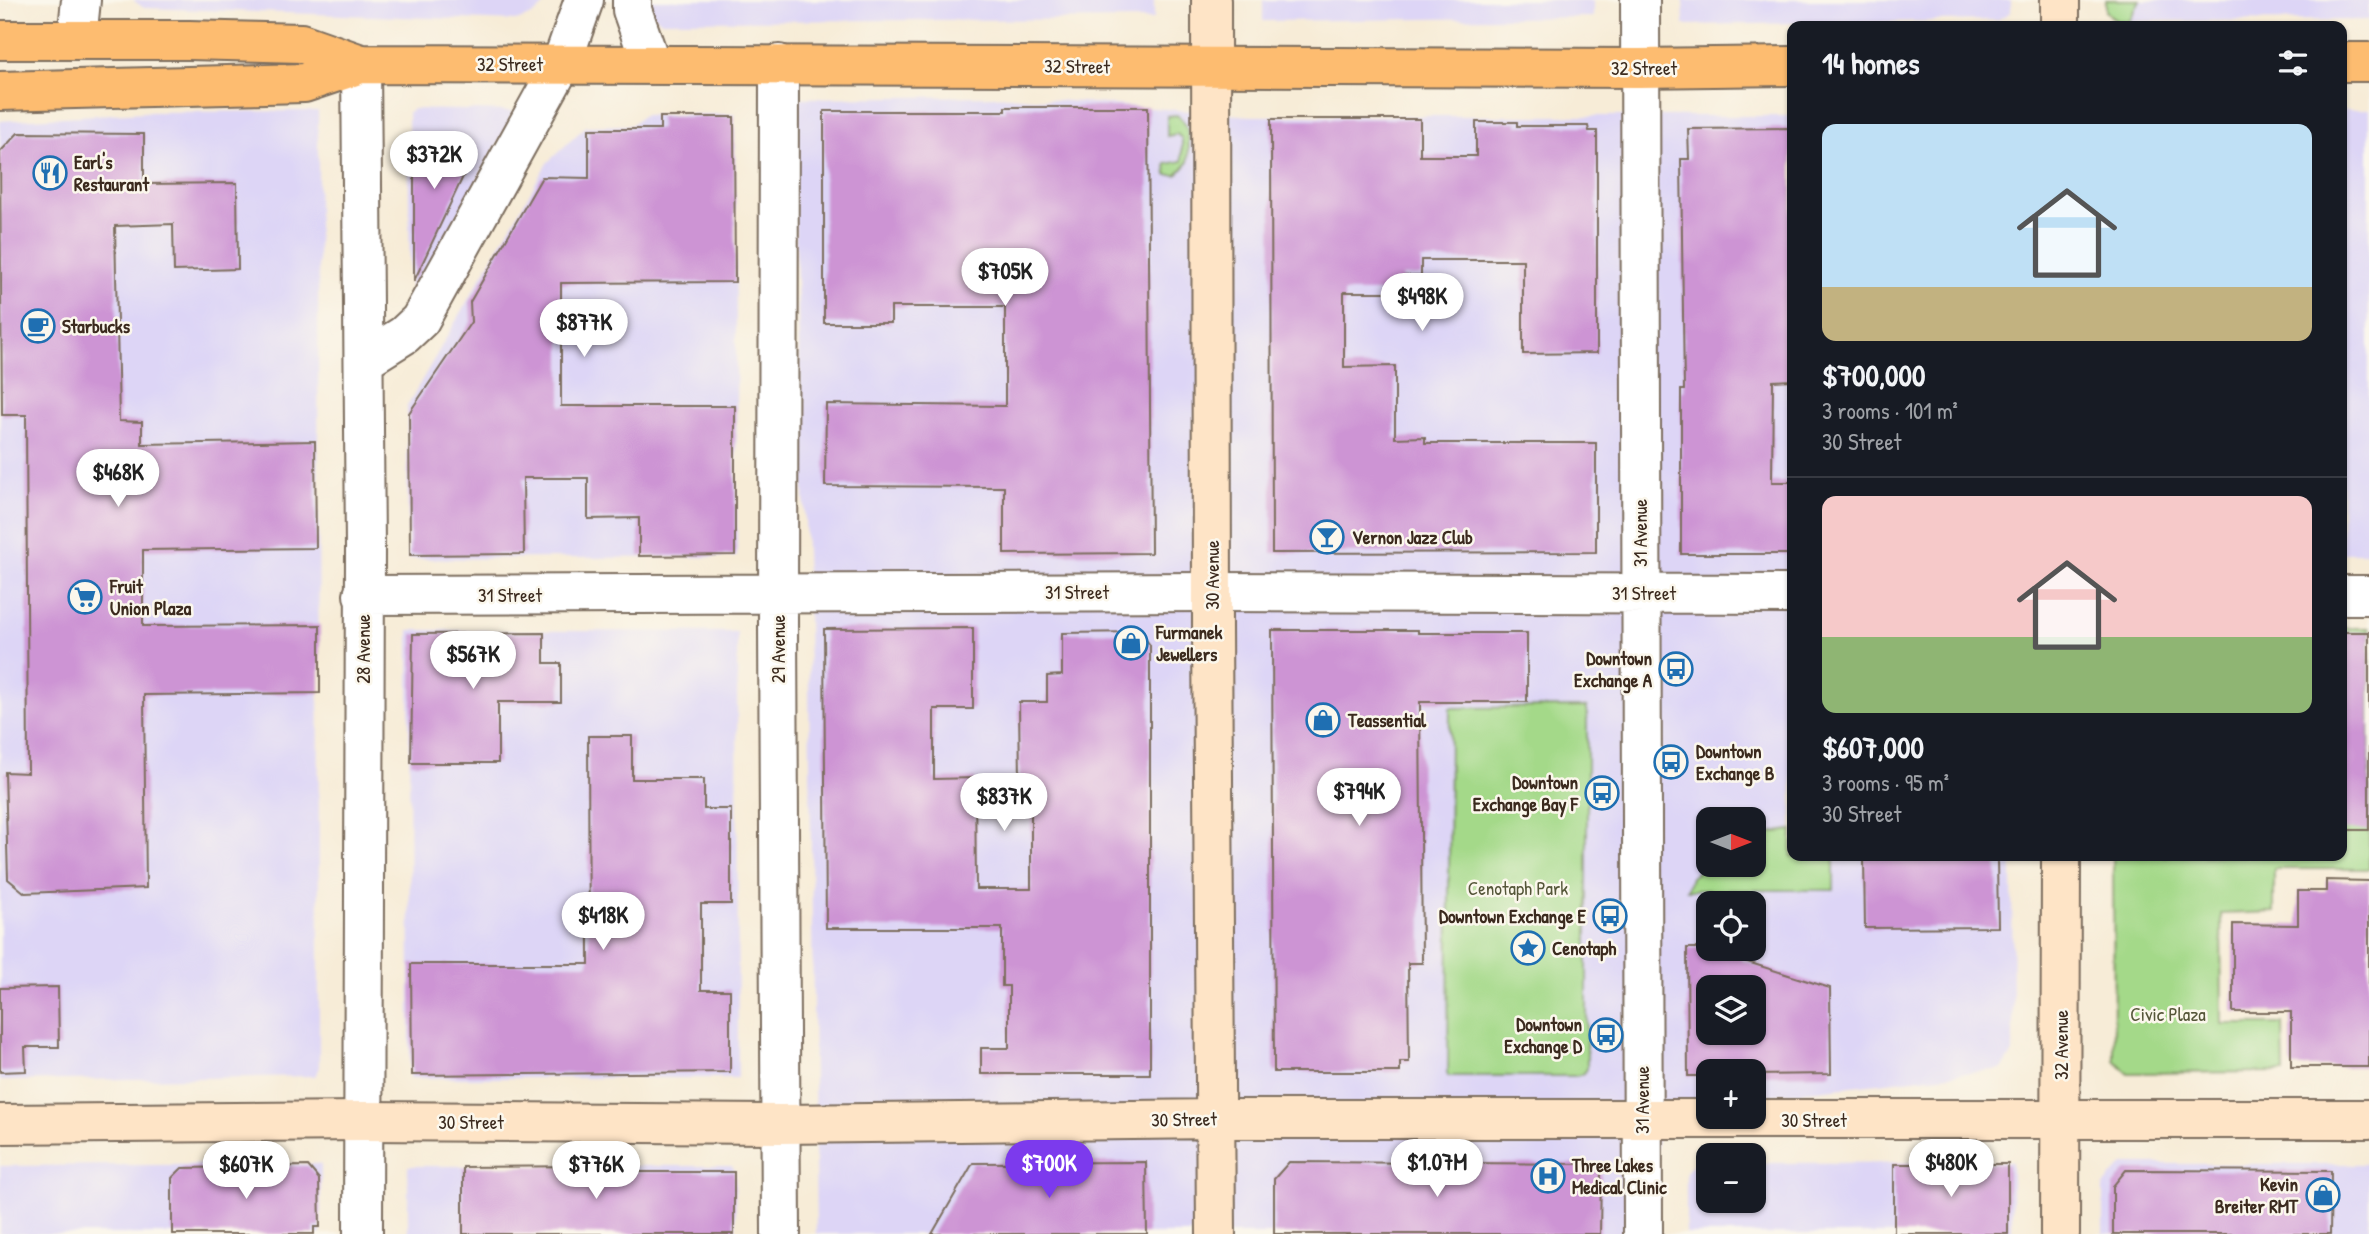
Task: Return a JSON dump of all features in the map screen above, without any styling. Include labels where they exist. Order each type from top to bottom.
[{"type":"highway","name":"32 Street","points":[[0,40],[301,43],[361,64]]},
{"type":"highway","points":[[2347,62],[2369,62]]},
{"type":"highway","name":"32 Street","points":[[0,91],[304,83],[361,64],[1639,68],[1787,66]]},
{"type":"street","points":[[77,39],[81,0]]},
{"type":"street","points":[[364,360],[404,335],[420,320],[561,65],[584,0]]},
{"type":"street","points":[[632,0],[632,10],[651,64]]},
{"type":"street","name":"30 Avenue","points":[[1211,0],[1216,1234]]},
{"type":"street","name":"31 Avenue","points":[[1640,0],[1643,1234]]},
{"type":"street","points":[[2060,0],[2060,21]]},
{"type":"street","name":"28 Avenue","points":[[361,64],[364,360],[363,1234]]},
{"type":"street","name":"29 Avenue","points":[[779,64],[781,1234]]},
{"type":"street","name":"31 Street","points":[[363,595],[1212,592],[1787,594]]},
{"type":"street","points":[[2347,595],[2369,595]]},
{"type":"street","name":"32 Avenue","points":[[2060,1234],[2061,861]]},
{"type":"street","name":"30 Street","points":[[0,1124],[363,1121],[781,1124],[1216,1119],[2369,1119]]},
{"type":"shaded area","points":[[133,0],[550,0],[535,14],[516,21],[144,8]]},
{"type":"shaded area","points":[[647,0],[1154,0],[1154,19],[662,21],[652,14]]},
{"type":"shaded area","points":[[1263,0],[1593,0],[1593,17],[1263,21]]},
{"type":"shaded area","points":[[1683,0],[2011,0],[2011,12],[1997,20],[1787,21],[1787,23],[1684,25]]},
{"type":"shaded area","points":[[2106,0],[2369,0],[2369,20],[2116,21],[2106,11]]},
{"type":"shaded area","points":[[1006,96],[1250,116],[1787,116],[1787,861],[2012,861],[2013,1053],[2002,1069],[1766,1096],[1766,1059],[1696,1059],[1696,1120],[1658,1139],[1643,1234],[816,1234],[808,610],[791,98]]},
{"type":"shaded area","points":[[413,109],[512,111],[511,120],[423,276],[410,289],[408,112]]},
{"type":"shaded area","points":[[2347,110],[2369,110],[2369,553],[2347,553]]},
{"type":"shaded area","points":[[318,111],[319,1069],[315,1076],[0,1081],[0,121],[145,112]]},
{"type":"shaded area","points":[[735,114],[737,557],[408,559],[407,406],[547,163],[586,126],[631,125],[643,115]]},
{"type":"shaded area","points":[[409,630],[737,632],[738,1078],[410,1078]]},
{"type":"shaded area","points":[[2012,1162],[2012,1234],[1686,1234],[1686,1172],[1694,1163],[1696,1213],[1766,1213],[1766,1163]]},
{"type":"shaded area","points":[[321,1164],[321,1234],[0,1234],[0,1166]]},
{"type":"shaded area","points":[[2123,1164],[2369,1164],[2369,1234],[2103,1234],[2103,1187]]},
{"type":"shaded area","points":[[408,1166],[732,1166],[735,1172],[736,1234],[408,1234]]},
{"type":"green space","points":[[2106,0],[2140,0],[2129,21],[2116,21],[2106,11]]},
{"type":"green space","points":[[1177,115],[1187,130],[1188,163],[1177,175],[1167,175],[1166,164],[1182,161],[1182,139],[1177,134],[1167,136],[1167,116]]},
{"type":"green space","name":"Civic Plaza","points":[[2347,628],[2369,628],[2369,869],[2274,869],[2274,912],[2221,914],[2222,1024],[2283,1024],[2284,1072],[2128,1073],[2114,1061],[2113,861],[2347,861]]},
{"type":"green space","name":"Cenotaph Park","points":[[1587,707],[1587,1069],[1576,1076],[1448,1076],[1450,708]]},
{"type":"green space","points":[[1787,831],[1787,861],[1834,861],[1834,890],[1687,890],[1691,877],[1696,873],[1696,877],[1766,877],[1766,833]]},
{"type":"building","points":[[1005,107],[1148,107],[1151,553],[1004,554],[1004,487],[825,486],[826,404],[1005,406],[1005,307],[891,307],[891,323],[824,323],[824,111],[1005,111]]},
{"type":"building","points":[[660,117],[734,117],[735,282],[561,283],[561,406],[735,406],[735,555],[639,556],[639,518],[588,519],[588,478],[523,478],[524,554],[410,555],[409,413],[471,322],[470,302],[542,177],[589,178],[589,129],[660,129]]},
{"type":"building","points":[[1271,119],[1420,119],[1420,156],[1476,156],[1476,122],[1517,122],[1517,126],[1588,126],[1589,131],[1597,131],[1597,353],[1523,354],[1523,260],[1421,260],[1421,275],[1402,276],[1402,292],[1344,292],[1344,367],[1395,366],[1395,438],[1425,437],[1425,443],[1596,443],[1596,552],[1272,553]]},
{"type":"building","points":[[1787,128],[1787,380],[1773,381],[1772,482],[1787,482],[1787,554],[1681,554],[1681,390],[1684,390],[1681,159],[1689,159],[1688,129]]},
{"type":"building","name":"Fruit Union Plaza","points":[[18,133],[144,134],[144,184],[237,183],[238,269],[174,271],[173,224],[115,226],[119,421],[142,422],[142,444],[315,441],[316,548],[143,550],[143,626],[320,625],[320,693],[144,695],[146,888],[25,893],[8,879],[5,772],[28,773],[26,415],[2,415],[0,152]]},
{"type":"building","points":[[455,143],[470,152],[468,166],[414,281],[414,144]]},
{"type":"building","points":[[973,628],[973,709],[934,709],[934,779],[975,778],[976,889],[1031,889],[1031,781],[1020,782],[1019,702],[1047,702],[1047,676],[1062,675],[1062,633],[1140,632],[1150,645],[1150,1074],[981,1074],[981,1048],[1009,1048],[1009,986],[1002,986],[1002,928],[826,928],[824,629]]},
{"type":"building","points":[[1272,630],[1527,633],[1527,702],[1420,702],[1422,963],[1408,963],[1409,1062],[1400,1062],[1400,1072],[1274,1072]]},
{"type":"building","points":[[2347,632],[2369,632],[2369,830],[2347,830]]},
{"type":"building","points":[[544,633],[544,663],[561,663],[561,702],[498,702],[498,763],[411,763],[413,634]]},
{"type":"building","points":[[588,736],[632,736],[632,779],[704,779],[704,809],[731,809],[731,904],[701,904],[701,990],[730,990],[730,1072],[412,1075],[411,964],[589,964]]},
{"type":"building","points":[[1864,861],[1997,861],[1998,927],[1865,928]]},
{"type":"building","points":[[2326,880],[2369,881],[2369,1067],[2291,1067],[2291,1012],[2233,1012],[2233,924],[2298,925],[2298,891],[2326,891]]},
{"type":"building","points":[[1687,948],[1696,948],[1696,961],[1744,961],[1830,988],[1831,1074],[1766,1075],[1766,1059],[1696,1059],[1696,1076],[1688,1076]]},
{"type":"building","points":[[58,987],[59,1047],[25,1047],[26,1071],[0,1072],[0,988]]},
{"type":"building","points":[[1146,1162],[1147,1234],[932,1234],[973,1163]]},
{"type":"building","points":[[1289,1162],[1592,1164],[1601,1173],[1600,1234],[1274,1234],[1274,1179]]},
{"type":"building","points":[[1894,1164],[2008,1164],[2008,1234],[1894,1234]]},
{"type":"building","points":[[308,1166],[319,1179],[320,1227],[314,1227],[314,1234],[172,1234],[172,1178],[182,1168]]},
{"type":"building","points":[[628,1166],[628,1172],[734,1172],[734,1234],[463,1234],[463,1167]]},
{"type":"building","points":[[2126,1170],[2331,1171],[2330,1234],[2113,1234],[2113,1186]]},
{"type":"place","name":"Earl's Restaurant","points":[[50,173]]},
{"type":"place","name":"Starbucks","points":[[38,326]]},
{"type":"place","name":"Vernon Jazz Club","points":[[1327,537]]},
{"type":"place","name":"Fruit Union Plaza","points":[[85,597]]},
{"type":"place","name":"Furmanek Jewellers","points":[[1131,643]]},
{"type":"place","name":"Downtown Exchange A","points":[[1676,669]]},
{"type":"place","name":"Teassential","points":[[1323,720]]},
{"type":"place","name":"Downtown Exchange B","points":[[1671,762]]},
{"type":"place","name":"Downtown Exchange Bay F","points":[[1602,793]]},
{"type":"place","name":"Downtown Exchange E","points":[[1610,916]]},
{"type":"place","name":"Cenotaph","points":[[1528,948]]},
{"type":"place","name":"Downtown Exchange D","points":[[1606,1035]]},
{"type":"place","name":"Three Lakes Medical Clinic","points":[[1548,1176]]},
{"type":"place","name":"Kevin Breiter RMT","points":[[2323,1195]]}]
